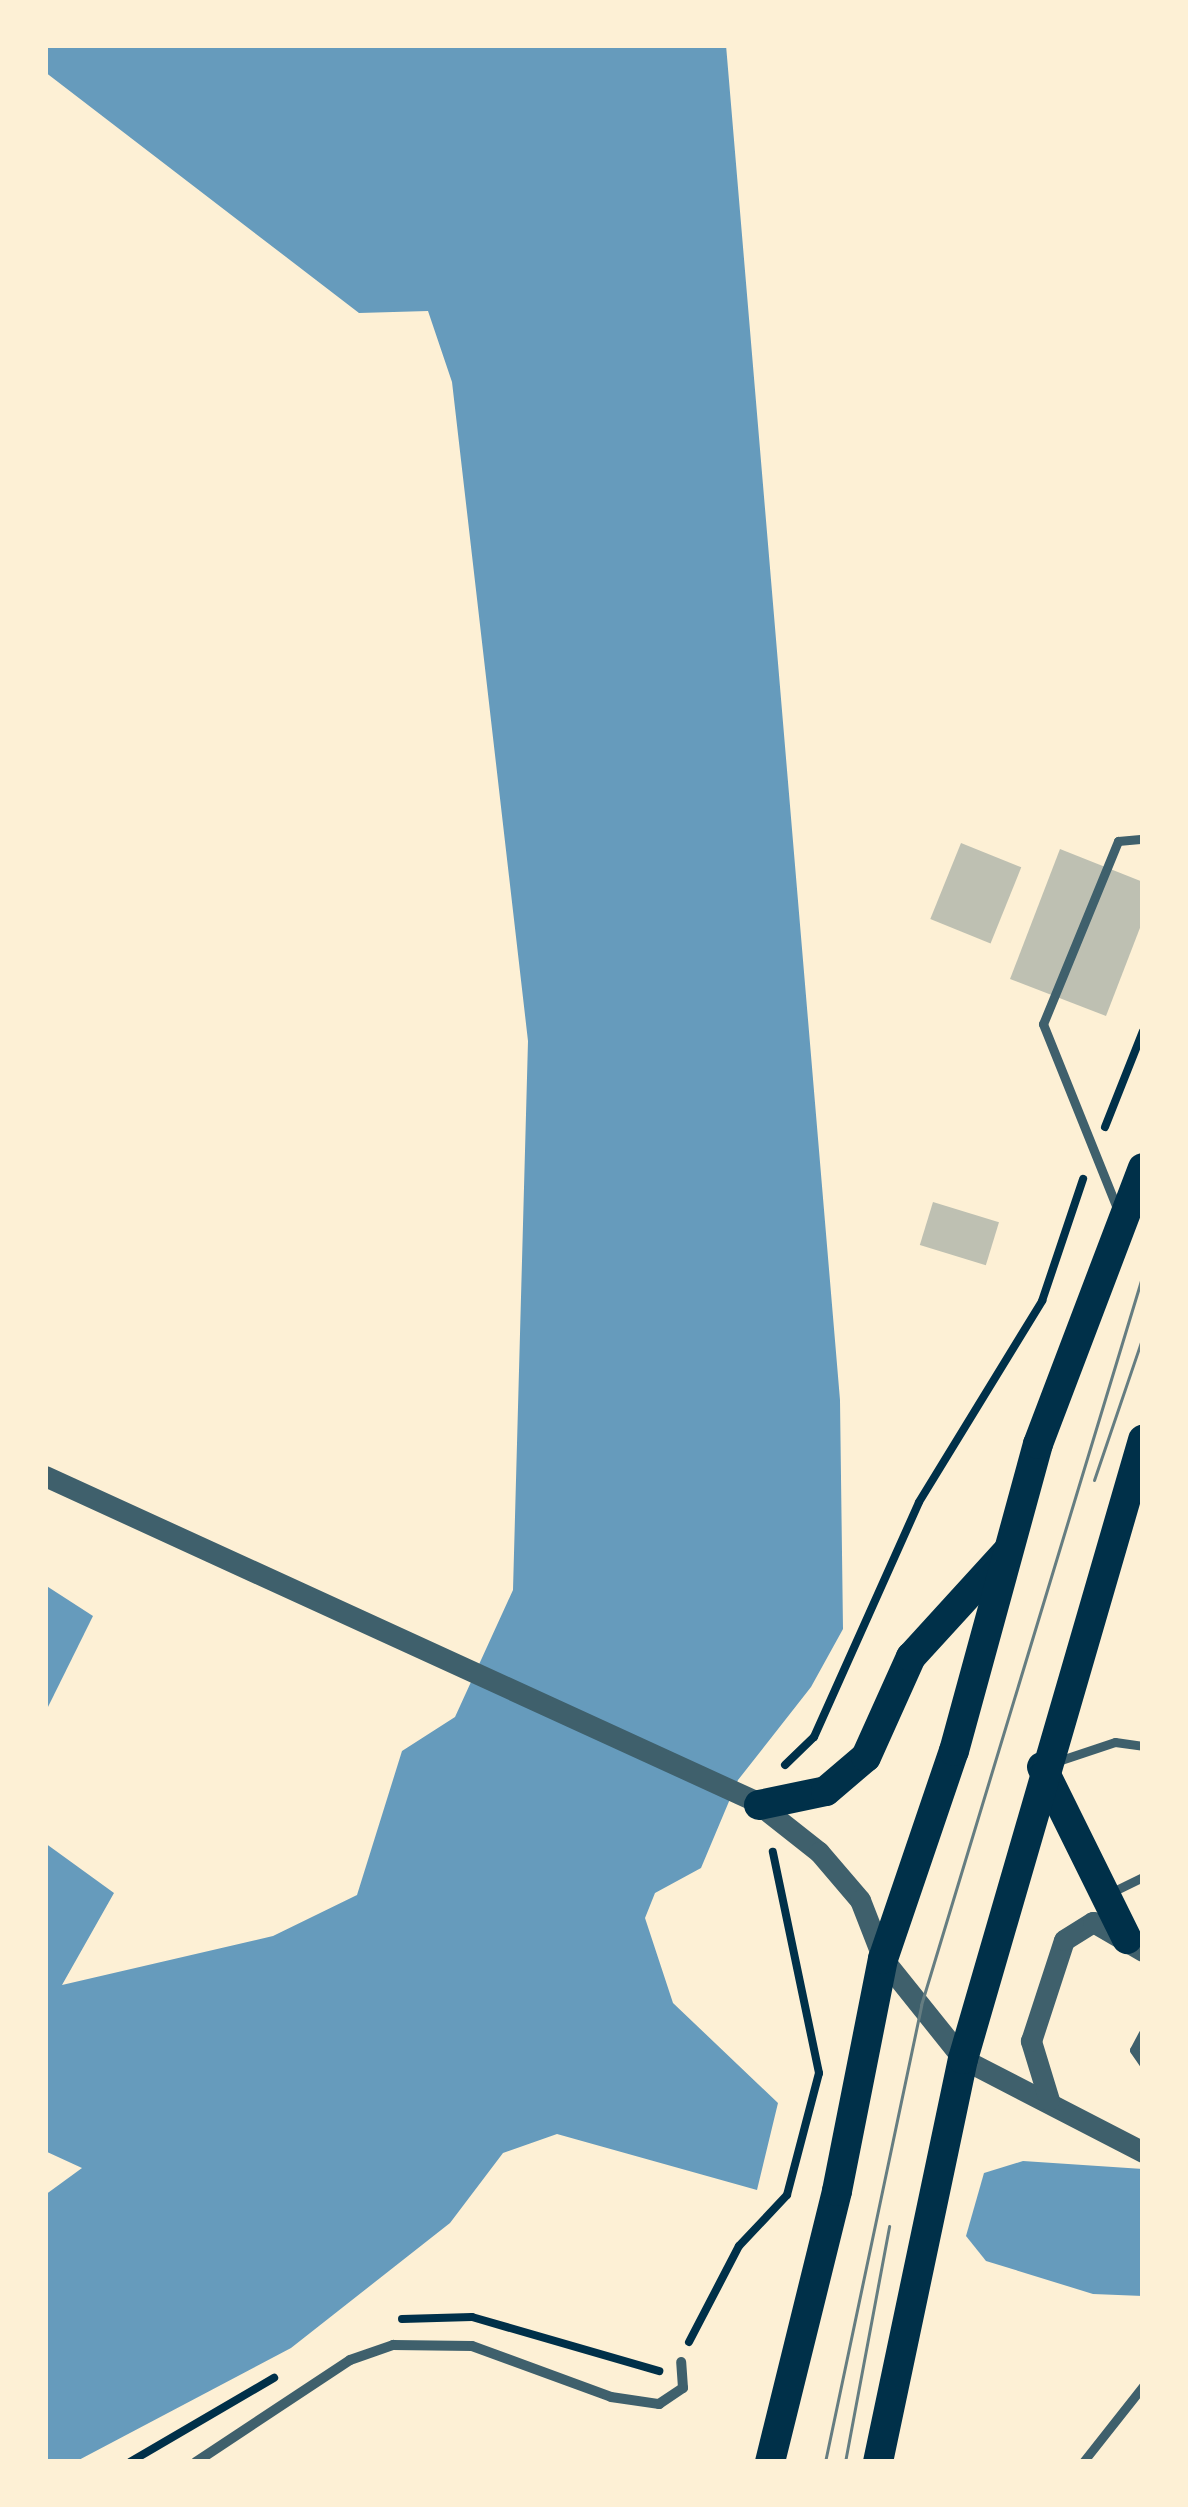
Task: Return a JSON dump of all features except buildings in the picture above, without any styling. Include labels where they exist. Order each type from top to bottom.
[{"type":"main road","points":[[770,2462],[883,1959],[954,1751],[1038,1444],[1143,1168]]},
{"type":"main road","points":[[878,2462],[963,2059],[1042,1767],[1137,1483],[1143,1440]]},
{"type":"main road","points":[[763,1808],[826,1791],[866,1757],[910,1658],[1010,1548]]},
{"type":"main road","points":[[1042,1767],[1105,1896],[1135,1945]]},
{"type":"street","points":[[45,1476],[763,1808],[860,1900],[883,1959],[963,2059],[1143,2152]]},
{"type":"street","points":[[1049,2100],[1031,2041],[1064,1940],[1093,1922],[1135,1945]]},
{"type":"street","points":[[196,2462],[350,2360],[393,2344],[472,2346],[611,2397],[659,2404],[683,2389],[681,2362]]},
{"type":"lane","points":[[1123,1222],[1043,1024],[1118,841],[1143,839]]},
{"type":"lane","points":[[1042,1767],[1114,1742],[1143,1746]]},
{"type":"lane","points":[[1105,1896],[1143,1877]]},
{"type":"lane","points":[[1143,2032],[1134,2050],[1143,2063]]},
{"type":"lane","points":[[1083,2462],[1143,2386]]},
{"type":"path","points":[[787,2194],[819,2073],[772,1843],[752,1828],[763,1808],[766,1783],[814,1737],[919,1502],[1042,1300],[1093,1149],[1143,1031]]},
{"type":"water","points":[[45,45],[726,45],[840,1400],[843,1629],[811,1687],[738,1780],[701,1868],[655,1893],[645,1918],[673,2003],[778,2103],[757,2190],[557,2134],[503,2153],[450,2223],[291,2348],[75,2462],[45,2462],[45,2195],[82,2168],[45,2151],[45,1843],[114,1893],[62,1985],[273,1936],[357,1895],[402,1751],[455,1717],[513,1590],[528,1041],[452,382],[428,311],[359,313],[45,72]]},
{"type":"water","points":[[45,1585],[93,1616],[45,1713]]},
{"type":"water","points":[[1023,2161],[1143,2169],[1143,2296],[1093,2294],[986,2261],[966,2236],[984,2173]]},
{"type":"tram line","points":[[825,2462],[921,2005],[1143,1274]]},
{"type":"tram line","points":[[1094,1480],[1143,1336]]},
{"type":"tram line","points":[[845,2462],[889,2226]]}]
